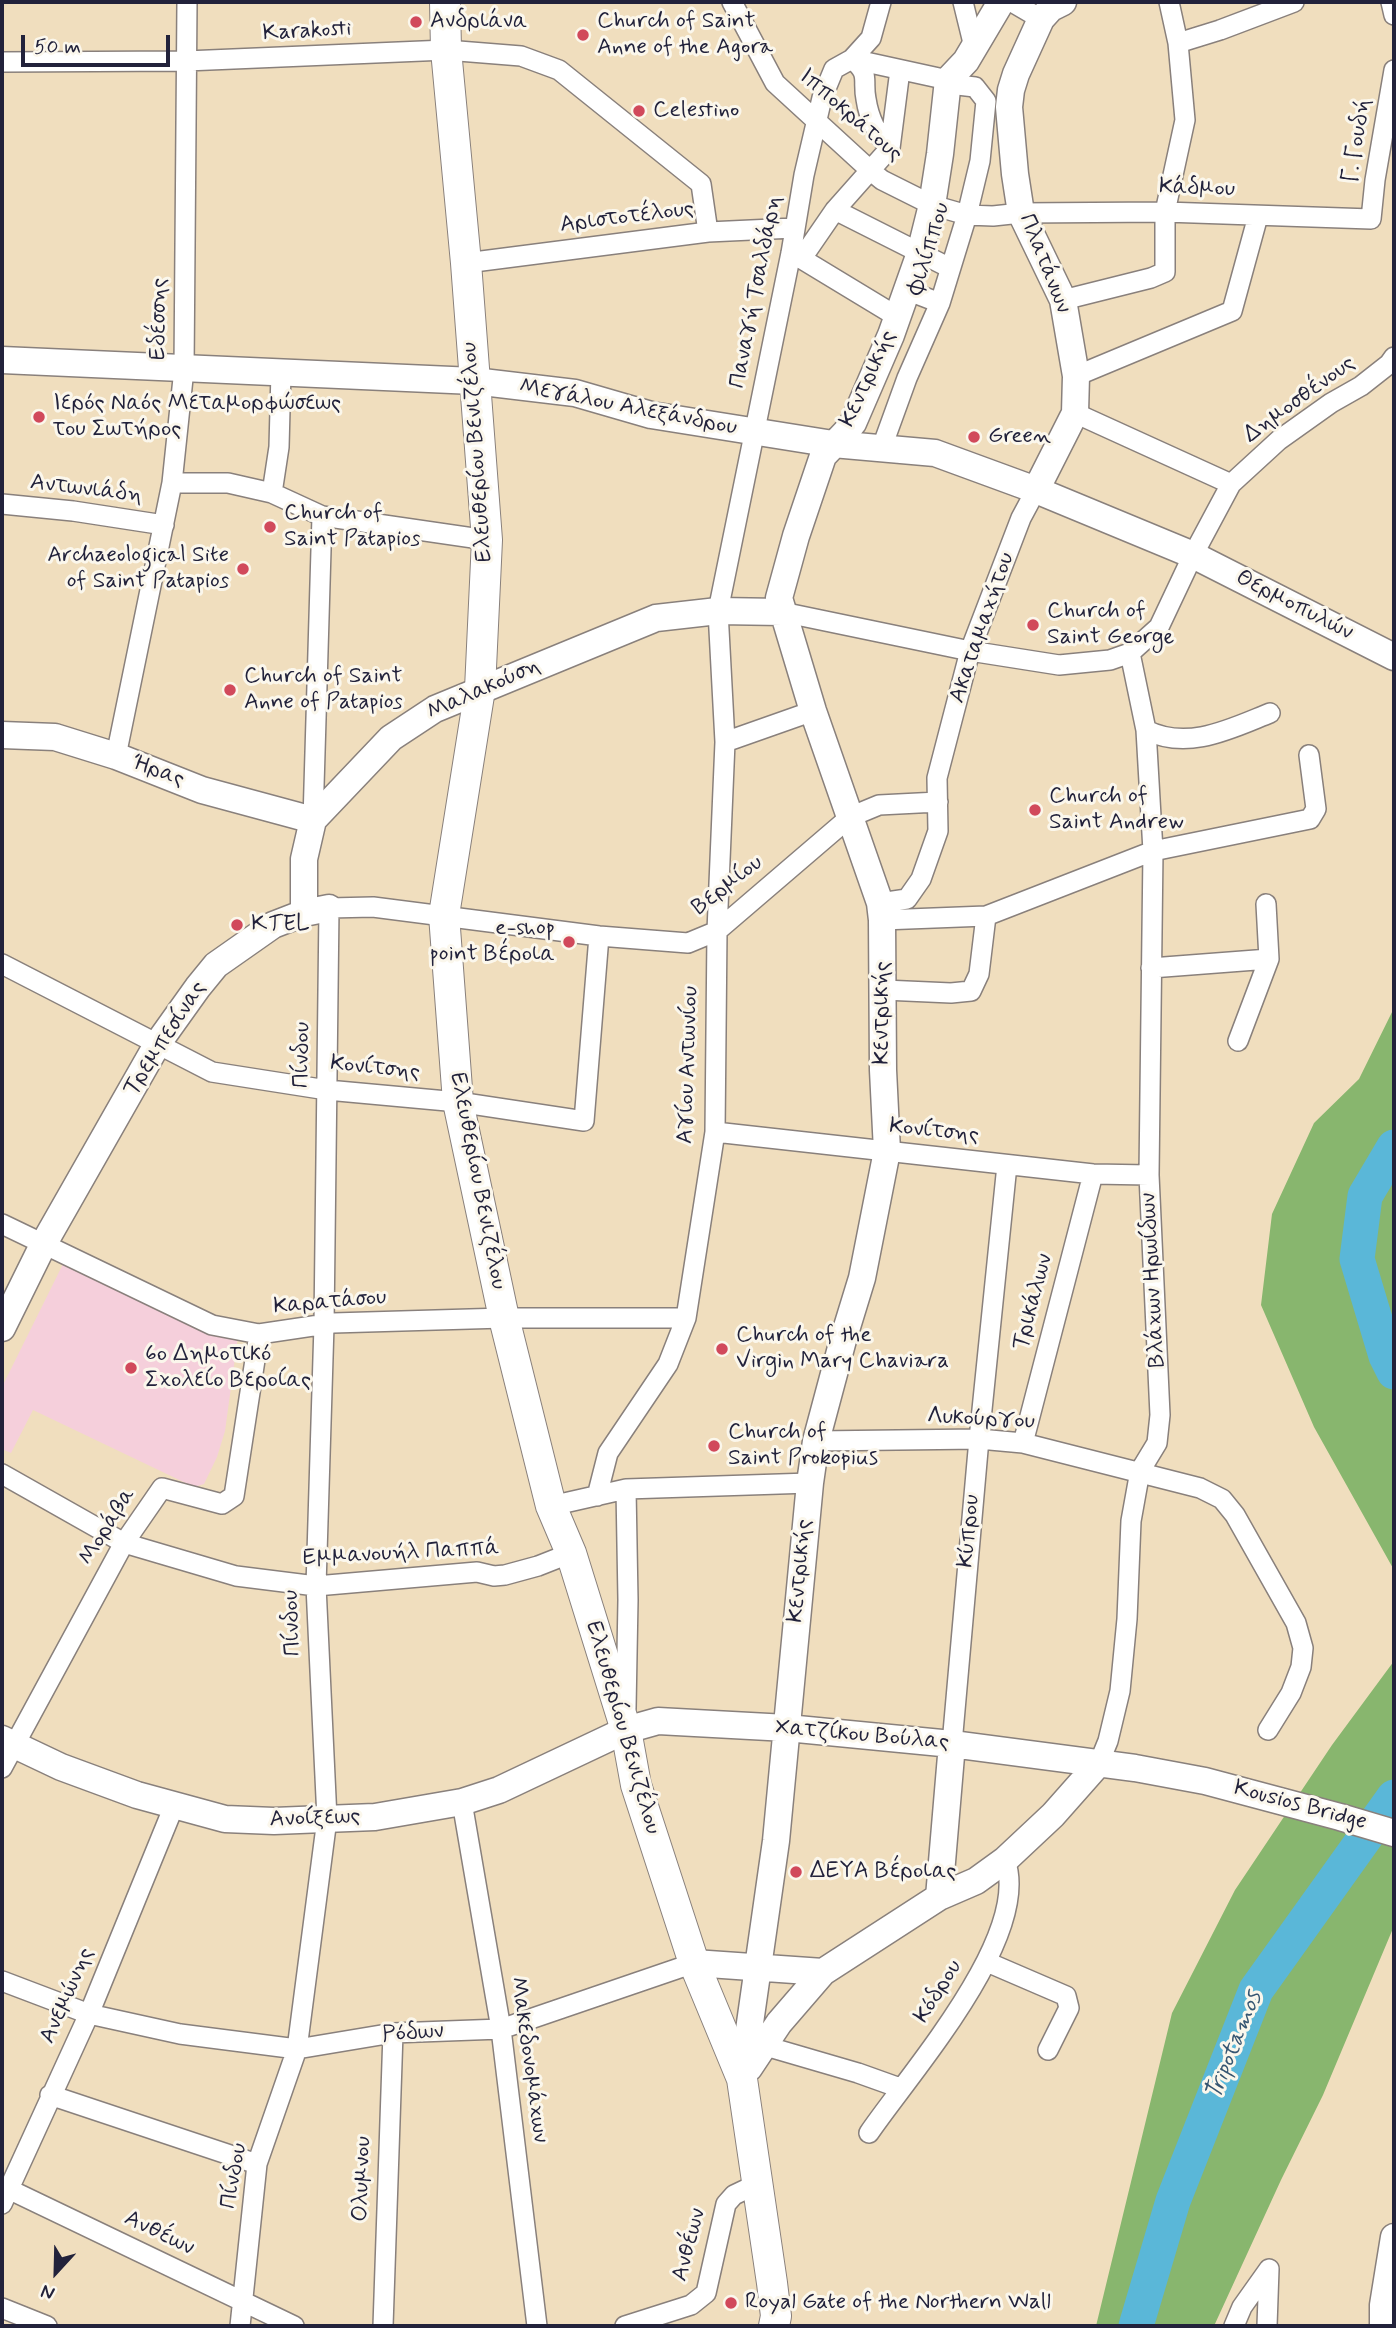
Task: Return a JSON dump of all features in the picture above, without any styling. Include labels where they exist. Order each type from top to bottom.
[{"type":"main road","name":"Ελευθερίου Βενιζέλου","points":[[445,2],[446,50],[466,263],[487,540],[481,689],[444,915],[458,1102],[503,1318],[551,1506],[571,1553],[626,1730],[636,1786],[694,1963],[742,2079],[772,2284],[776,2316],[774,2326]]},
{"type":"main road","points":[[755,2326],[772,2284]]},
{"type":"street","name":"Εδέσσης","points":[[116,756],[172,483],[184,369],[187,2]]},
{"type":"street","name":"Ιπποκράτους","points":[[732,2],[775,83],[816,123],[883,180],[932,205],[967,215],[1021,213]]},
{"type":"street","name":"Παναγή Τσαλδάρη","points":[[718,611],[755,432],[797,255],[794,228],[822,98],[834,69],[852,60],[871,37],[881,2]]},
{"type":"street","points":[[963,2],[974,47]]},
{"type":"street","points":[[949,82],[966,61],[1001,2]]},
{"type":"street","points":[[1012,2],[1041,19]]},
{"type":"street","name":"Πλατάνων","points":[[1063,2],[1051,8],[1041,19],[1016,74],[1009,107],[1021,213],[1063,300],[1076,376]]},
{"type":"street","points":[[1063,300],[1165,272],[1165,212],[1185,120],[1178,43],[1169,2]]},
{"type":"street","points":[[1178,43],[1294,2]]},
{"type":"street","points":[[1391,2],[1394,15]]},
{"type":"street","name":"Karakosti","points":[[2,62],[186,61],[446,50],[521,55],[559,70],[701,184],[708,232]]},
{"type":"street","name":"Φιλίππου","points":[[852,60],[975,87],[986,101],[980,160],[967,215],[940,303],[907,378],[882,447]]},
{"type":"street","points":[[852,60],[863,68],[867,83],[865,97],[877,134],[890,148]]},
{"type":"street","points":[[900,70],[890,148],[797,255],[893,325],[920,349]]},
{"type":"street","name":"Γ. Γουδή","points":[[1371,219],[1394,70]]},
{"type":"street","name":"Κεντρικής","points":[[742,2079],[776,1841],[816,1441],[862,1278],[887,1152],[881,912],[813,711],[779,598],[822,456],[853,423],[920,253],[932,205],[949,82]]},
{"type":"street","points":[[835,210],[950,268]]},
{"type":"street","name":"Κάδμου","points":[[1021,213],[1165,212],[1371,219]]},
{"type":"street","points":[[1076,376],[1232,311],[1258,216]]},
{"type":"street","name":"Αριστοτέλους","points":[[466,263],[708,232],[794,228]]},
{"type":"street","points":[[906,290],[940,303]]},
{"type":"street","name":"Δημοσθένους","points":[[1130,653],[1159,627],[1231,484],[1279,440],[1331,402],[1361,386],[1394,357]]},
{"type":"street","name":"Μεγάλου Αλεξάνδρου","points":[[2,360],[474,381],[575,393],[651,415],[833,444],[935,453],[1036,490],[1193,555]]},
{"type":"street","points":[[272,493],[279,447],[281,372]]},
{"type":"street","name":"Ακαταμαχήτου","points":[[881,912],[907,899],[921,879],[938,831],[937,778],[970,651],[1021,518],[1074,413],[1076,376]]},
{"type":"street","points":[[1074,413],[1231,484]]},
{"type":"street","points":[[172,483],[228,483],[272,493],[322,516],[487,540]]},
{"type":"street","name":"Αντωνιάδη","points":[[2,504],[73,511],[164,525]]},
{"type":"street","points":[[317,910],[304,859],[313,820],[322,516]]},
{"type":"street","name":"Θερμοπυλών","points":[[1193,555],[1394,657]]},
{"type":"street","name":"Μαλακούση","points":[[313,820],[391,738],[435,709],[656,618],[718,611],[782,611]]},
{"type":"street","name":"Αγίου Αντωνίου","points":[[597,1496],[608,1453],[668,1363],[686,1318],[715,1132],[717,932],[725,742],[718,611]]},
{"type":"street","points":[[782,611],[970,651],[1059,666],[1110,660],[1130,653]]},
{"type":"street","name":"Βλάχων Ηρωίδων","points":[[742,2079],[762,2045],[823,1972],[939,1897],[976,1881],[1005,1860],[1053,1815],[1099,1763],[1108,1741],[1120,1691],[1127,1619],[1131,1521],[1140,1471],[1157,1443],[1160,1415],[1149,1175],[1153,851],[1146,730],[1130,653]]},
{"type":"street","points":[[725,742],[813,711]]},
{"type":"street","points":[[1146,730],[1158,736],[1185,740],[1214,735],[1270,713]]},
{"type":"street","name":"Ήρας","points":[[2,735],[55,737],[116,756],[202,790],[313,820]]},
{"type":"street","points":[[881,912],[986,916],[1153,851],[1310,819],[1316,809],[1310,755]]},
{"type":"street","name":"Βερμίου","points":[[444,915],[599,936],[688,943],[717,932],[850,817],[879,805],[938,802]]},
{"type":"street","points":[[1238,1041],[1269,958],[1266,904]]},
{"type":"street","name":"Τρεμπεσίνας","points":[[2,1328],[43,1245],[158,1043],[216,965],[273,925],[317,910],[373,907],[444,915]]},
{"type":"street","name":"Πίνδου","points":[[240,2326],[257,2164],[297,2049],[327,1819],[316,1586],[324,1325],[327,1090],[317,910]]},
{"type":"street","points":[[884,990],[951,993],[971,990],[979,974],[986,916]]},
{"type":"street","name":"Κονίτσης","points":[[2,964],[212,1073],[327,1090],[458,1102],[584,1121],[599,936]]},
{"type":"street","points":[[1151,968],[1269,958]]},
{"type":"street","name":"Κονίτσης","points":[[715,1132],[1093,1174],[1149,1175]]},
{"type":"street","name":"Κύπρου","points":[[939,1897],[979,1439],[1007,1165]]},
{"type":"street","name":"Τρικάλων","points":[[1023,1443],[1093,1174]]},
{"type":"street","name":"Καρατάσου","points":[[2,1224],[212,1325],[259,1334],[333,1323],[503,1318],[686,1318]]},
{"type":"street","name":"Μοράβα","points":[[6,1750],[124,1543],[162,1488],[222,1504],[234,1496],[259,1334]]},
{"type":"street","name":"Λυκούργου","points":[[816,1441],[979,1439],[1023,1443],[1140,1471],[1200,1488],[1222,1499],[1235,1515],[1296,1623],[1303,1648],[1301,1667],[1291,1693],[1268,1730]]},
{"type":"street","name":"Εμμανουήλ Παππά","points":[[2,1474],[124,1543],[236,1576],[316,1586],[477,1572],[494,1576],[538,1566],[571,1553]]},
{"type":"street","points":[[551,1506],[626,1489],[810,1483]]},
{"type":"street","points":[[626,1489],[626,1730]]},
{"type":"street","name":"Χατζίκου Βούλας","points":[[626,1730],[658,1721],[787,1728],[952,1744],[1099,1763],[1205,1781]]},
{"type":"street","name":"Ανοίξεως","points":[[6,1750],[174,1806],[225,1819],[274,1821],[375,1817],[462,1802],[499,1790],[626,1730]]},
{"type":"street","name":"Kousios Bridge","points":[[1205,1781],[1394,1833]]},
{"type":"street","name":"Μακεδονομάχων","points":[[462,1802],[501,2029],[537,2326]]},
{"type":"street","name":"Ανεμώνης","points":[[4,2193],[89,2014],[174,1806]]},
{"type":"street","name":"Κόδρου","points":[[869,2133],[900,2088],[941,2037],[987,1962],[1009,1901],[1009,1871],[1005,1860]]},
{"type":"street","points":[[987,1962],[1066,1996],[1069,2008],[1048,2050]]},
{"type":"street","name":"Ρόδων","points":[[2,1981],[89,2014],[180,2034],[297,2049],[393,2033],[501,2029],[694,1963],[823,1972]]},
{"type":"street","name":"Ολυμνου","points":[[383,2326],[393,2033]]},
{"type":"street","points":[[762,2045],[900,2088]]},
{"type":"street","points":[[50,2095],[257,2164]]},
{"type":"street","name":"Ανθέων","points":[[625,2326],[691,2305],[706,2293],[726,2204],[734,2195],[757,2184]]},
{"type":"street","name":"Ανθέων","points":[[4,2193],[293,2326]]},
{"type":"street","points":[[1383,2326],[1383,2305],[1394,2237]]},
{"type":"street","points":[[1234,2326],[1242,2307],[1269,2269],[1267,2326]]},
{"type":"street","points":[[2,2308],[47,2326]]},
{"type":"shaded area","name":"6ο Δημοτικό Σχολείο Βεροίας","points":[[65,1260],[238,1336],[225,1431],[217,1457],[204,1484],[194,1487],[33,1410],[11,1453],[2,1449],[2,1387]]},
{"type":"green space","points":[[1394,1008],[1394,1570],[1314,1427],[1261,1305],[1272,1214],[1314,1123],[1359,1079]]},
{"type":"green space","points":[[1394,1661],[1394,1926],[1323,2095],[1214,2326],[1096,2326],[1172,2013],[1235,1890],[1332,1745]]},
{"type":"waterway","name":"Tripotamos","points":[[1394,1147],[1365,1196],[1357,1259],[1386,1356],[1394,1372]]},
{"type":"waterway","name":"Tripotamos","points":[[1136,2326],[1173,2201],[1256,1990],[1394,1797]]},
{"type":"place","name":"Ανδριάνα","points":[[416,22]]},
{"type":"place","name":"Church of Saint Anne of the Agora","points":[[583,35]]},
{"type":"place","name":"Celestino","points":[[639,111]]},
{"type":"place","name":"Ιερός Ναός Μεταμορφώσεως του Σωτήρος","points":[[39,417]]},
{"type":"place","name":"Green","points":[[974,437]]},
{"type":"place","name":"Church of Saint Patapios","points":[[270,527]]},
{"type":"place","name":"Archaeological Site of Saint Patapios","points":[[243,569]]},
{"type":"place","name":"Church of Saint George","points":[[1033,625]]},
{"type":"place","name":"Church of Saint Anne of Patapios","points":[[230,690]]},
{"type":"place","name":"Church of Saint Andrew","points":[[1035,810]]},
{"type":"place","name":"KTEL","points":[[237,925]]},
{"type":"place","name":"e-shop point Βέροια","points":[[569,942]]},
{"type":"place","name":"Church of the Virgin Mary Chaviara","points":[[722,1349]]},
{"type":"place","name":"6ο Δημοτικό Σχολείο Βεροίας","points":[[131,1368]]},
{"type":"place","name":"Church of Saint Prokopius","points":[[714,1446]]},
{"type":"place","name":"ΔΕΥΑ Βέροιας","points":[[796,1872]]},
{"type":"place","name":"Royal Gate of the Northern Wall","points":[[731,2303]]}]
